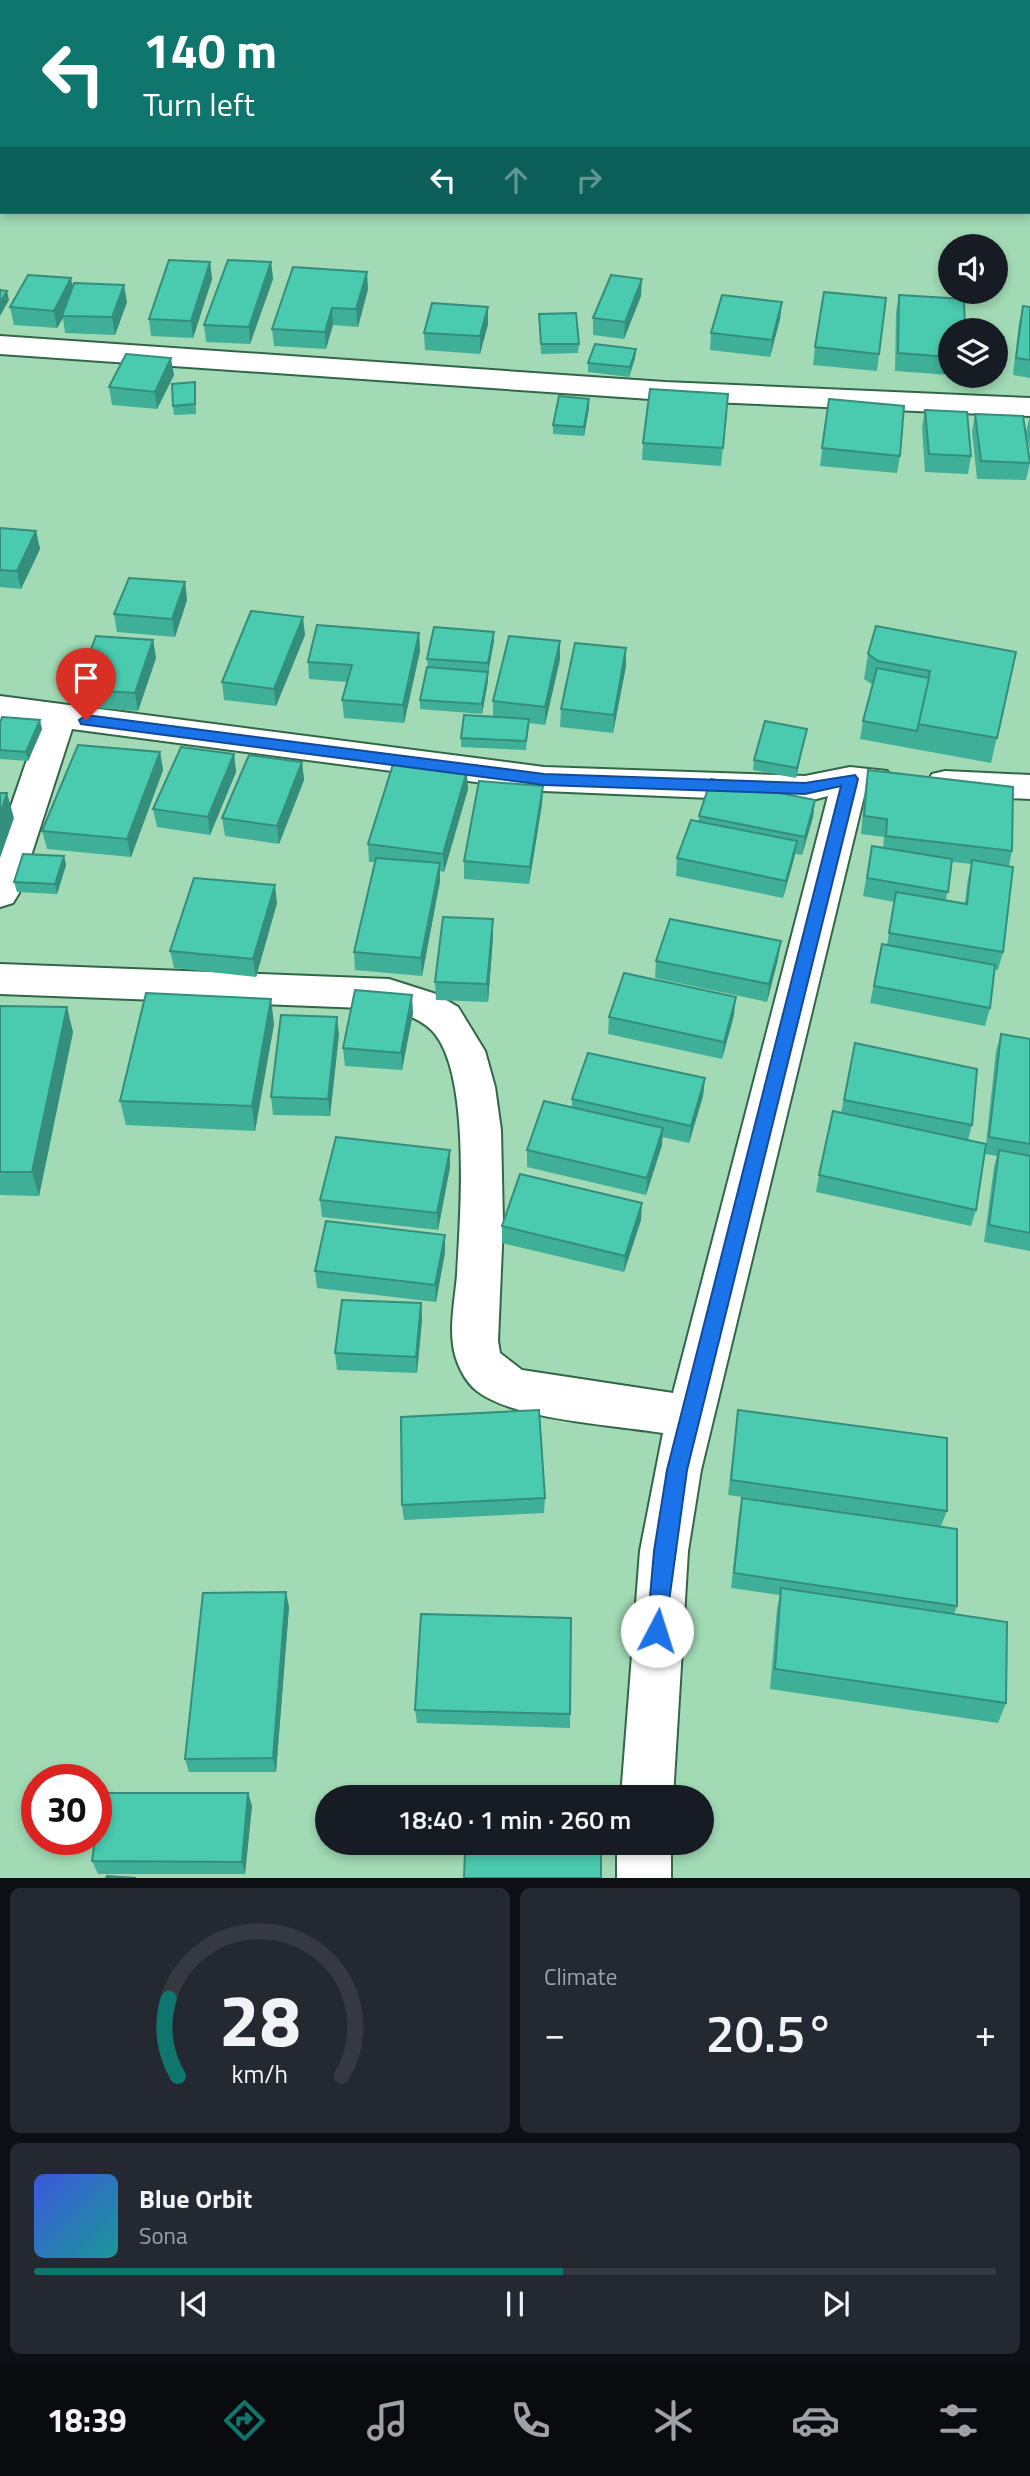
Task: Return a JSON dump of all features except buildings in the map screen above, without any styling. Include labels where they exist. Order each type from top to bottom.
[{"type":"street","points":[[0,345],[665,391],[1030,407]]},
{"type":"street","points":[[0,708],[544,779],[805,789],[850,779],[1030,787]]},
{"type":"street","points":[[0,893],[59,717]]},
{"type":"street","points":[[648,1785],[664,1551],[690,1416],[850,779]]},
{"type":"street","points":[[0,979],[389,994],[433,1009],[452,1026],[469,1058],[475,1090],[482,1177],[475,1341],[477,1355],[486,1372],[496,1382],[520,1390],[690,1416]]},
{"type":"street","points":[[644,1855],[644,1878]]},
{"type":"route","points":[[86,720],[544,779],[805,789],[850,779],[677,1470],[664,1551],[657,1631]]}]
